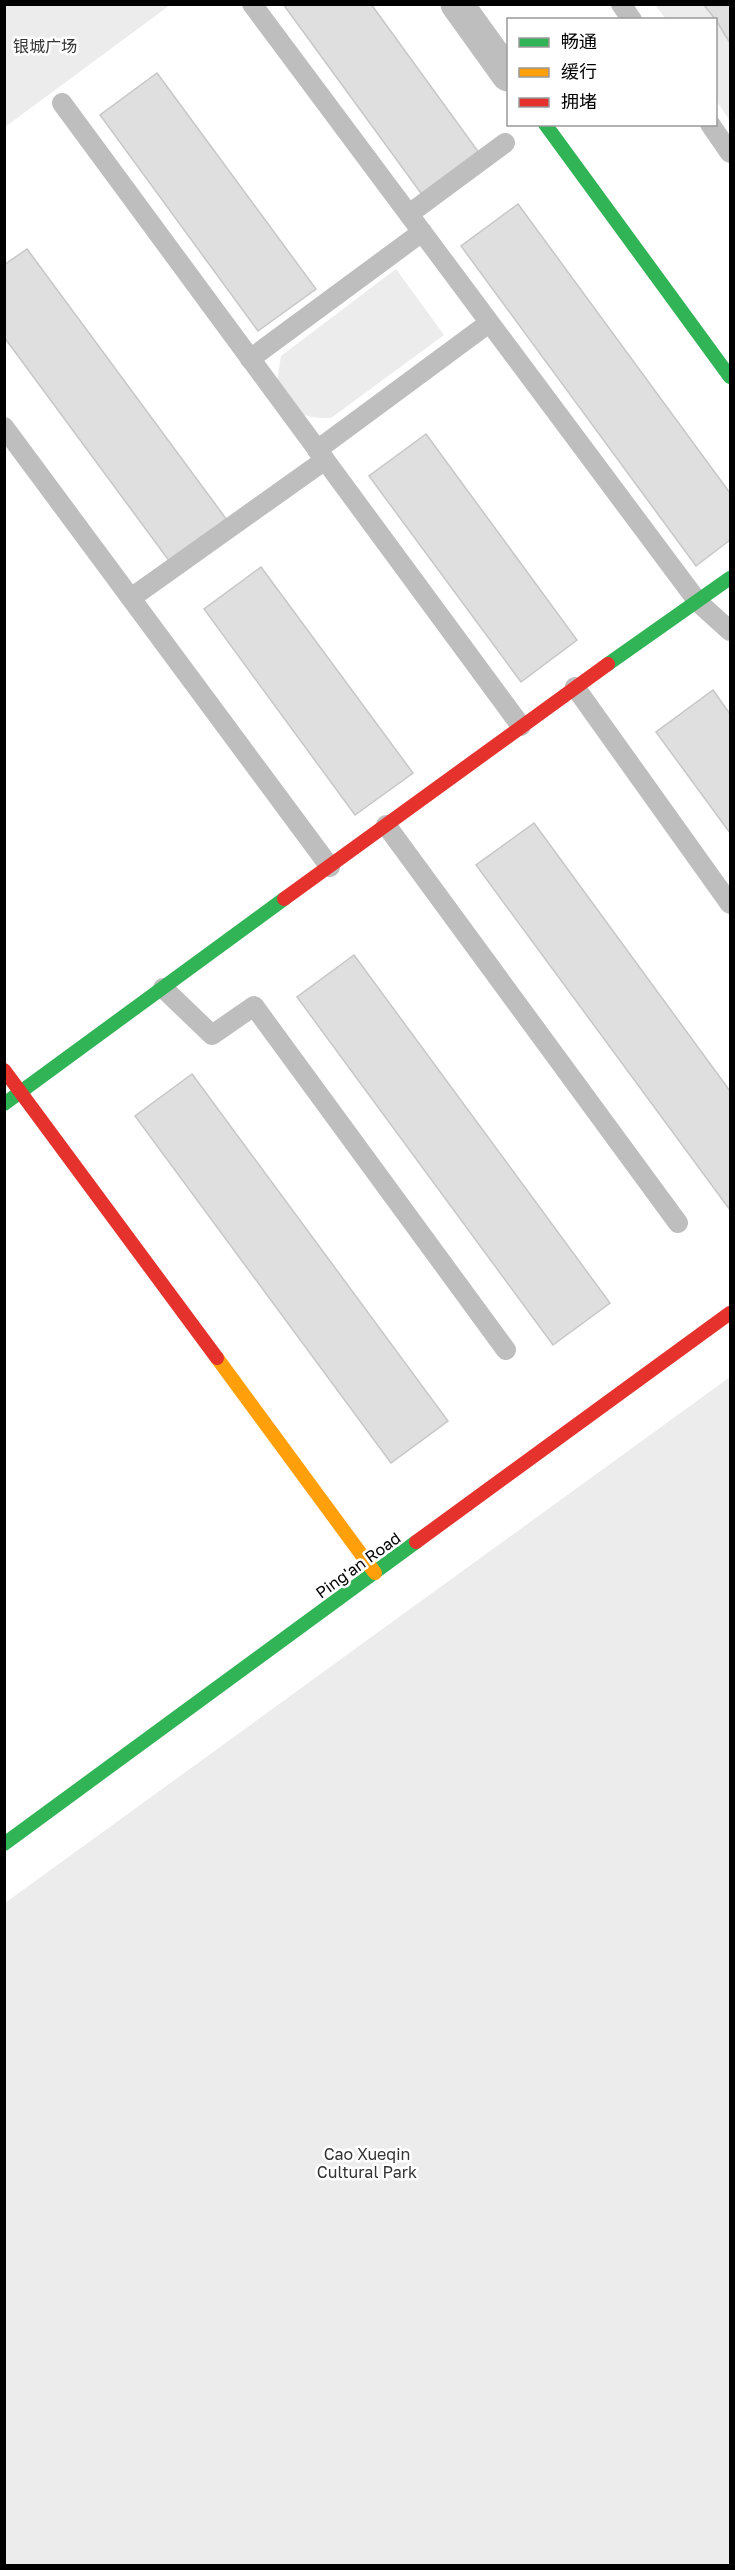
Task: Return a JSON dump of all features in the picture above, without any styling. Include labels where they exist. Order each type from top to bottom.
[{"type":"street","points":[[457,4],[507,74]]},
{"type":"street","points":[[546,126],[730,377]]},
{"type":"street","points":[[4,1104],[521,726],[730,578]]},
{"type":"street","points":[[4,1070],[375,1573]]},
{"type":"street","name":"Ping'an Road","points":[[4,1844],[730,1313]]},
{"type":"lane","points":[[252,4],[698,602],[730,630]]},
{"type":"lane","points":[[621,4],[631,18]]},
{"type":"lane","points":[[63,104],[521,726]]},
{"type":"lane","points":[[711,126],[730,153]]},
{"type":"lane","points":[[409,214],[505,143]]},
{"type":"lane","points":[[250,359],[422,232]]},
{"type":"lane","points":[[131,598],[321,455],[489,323]]},
{"type":"lane","points":[[4,427],[330,867]]},
{"type":"lane","points":[[575,687],[730,904]]},
{"type":"lane","points":[[386,825],[678,1223]]},
{"type":"lane","points":[[163,988],[212,1035],[254,1006],[506,1350]]},
{"type":"green space","name":"银城广场","points":[[5,4],[170,4],[170,5],[5,127]]},
{"type":"green space","points":[[655,5],[730,5],[730,121],[717,102],[717,18],[665,18]]},
{"type":"green space","points":[[396,269],[444,335],[331,418],[311,417],[298,411],[277,382],[281,356]]},
{"type":"green space","name":"Cao Xueqin Cultural Park","points":[[730,1377],[730,2565],[5,2565],[5,1903]]},
{"type":"building","points":[[283,4],[371,4],[480,154],[423,196]]},
{"type":"building","points":[[703,4],[730,4],[730,43],[717,18],[714,18]]},
{"type":"building","points":[[157,73],[316,289],[258,331],[100,115]]},
{"type":"building","points":[[518,204],[730,493],[730,540],[696,566],[461,246]]},
{"type":"building","points":[[27,249],[227,520],[170,562],[4,337],[4,265]]},
{"type":"building","points":[[426,434],[577,640],[521,682],[369,476]]},
{"type":"building","points":[[261,567],[413,773],[355,815],[204,609]]},
{"type":"building","points":[[713,690],[730,714],[730,833],[656,732]]},
{"type":"building","points":[[534,823],[730,1091],[730,1210],[476,865]]},
{"type":"building","points":[[354,955],[610,1303],[553,1345],[297,997]]},
{"type":"building","points":[[192,1074],[448,1421],[391,1463],[135,1116]]},
{"type":"traffic: fast","points":[[546,126],[730,377]]},
{"type":"traffic: fast","points":[[608,664],[730,578]]},
{"type":"traffic: fast","points":[[4,1104],[284,899]]},
{"type":"traffic: fast","points":[[4,1844],[416,1542]]},
{"type":"traffic: slow","points":[[217,1358],[375,1573]]},
{"type":"traffic: jam","points":[[284,899],[608,664]]},
{"type":"traffic: jam","points":[[4,1070],[217,1358]]},
{"type":"traffic: jam","points":[[416,1542],[730,1313]]}]
